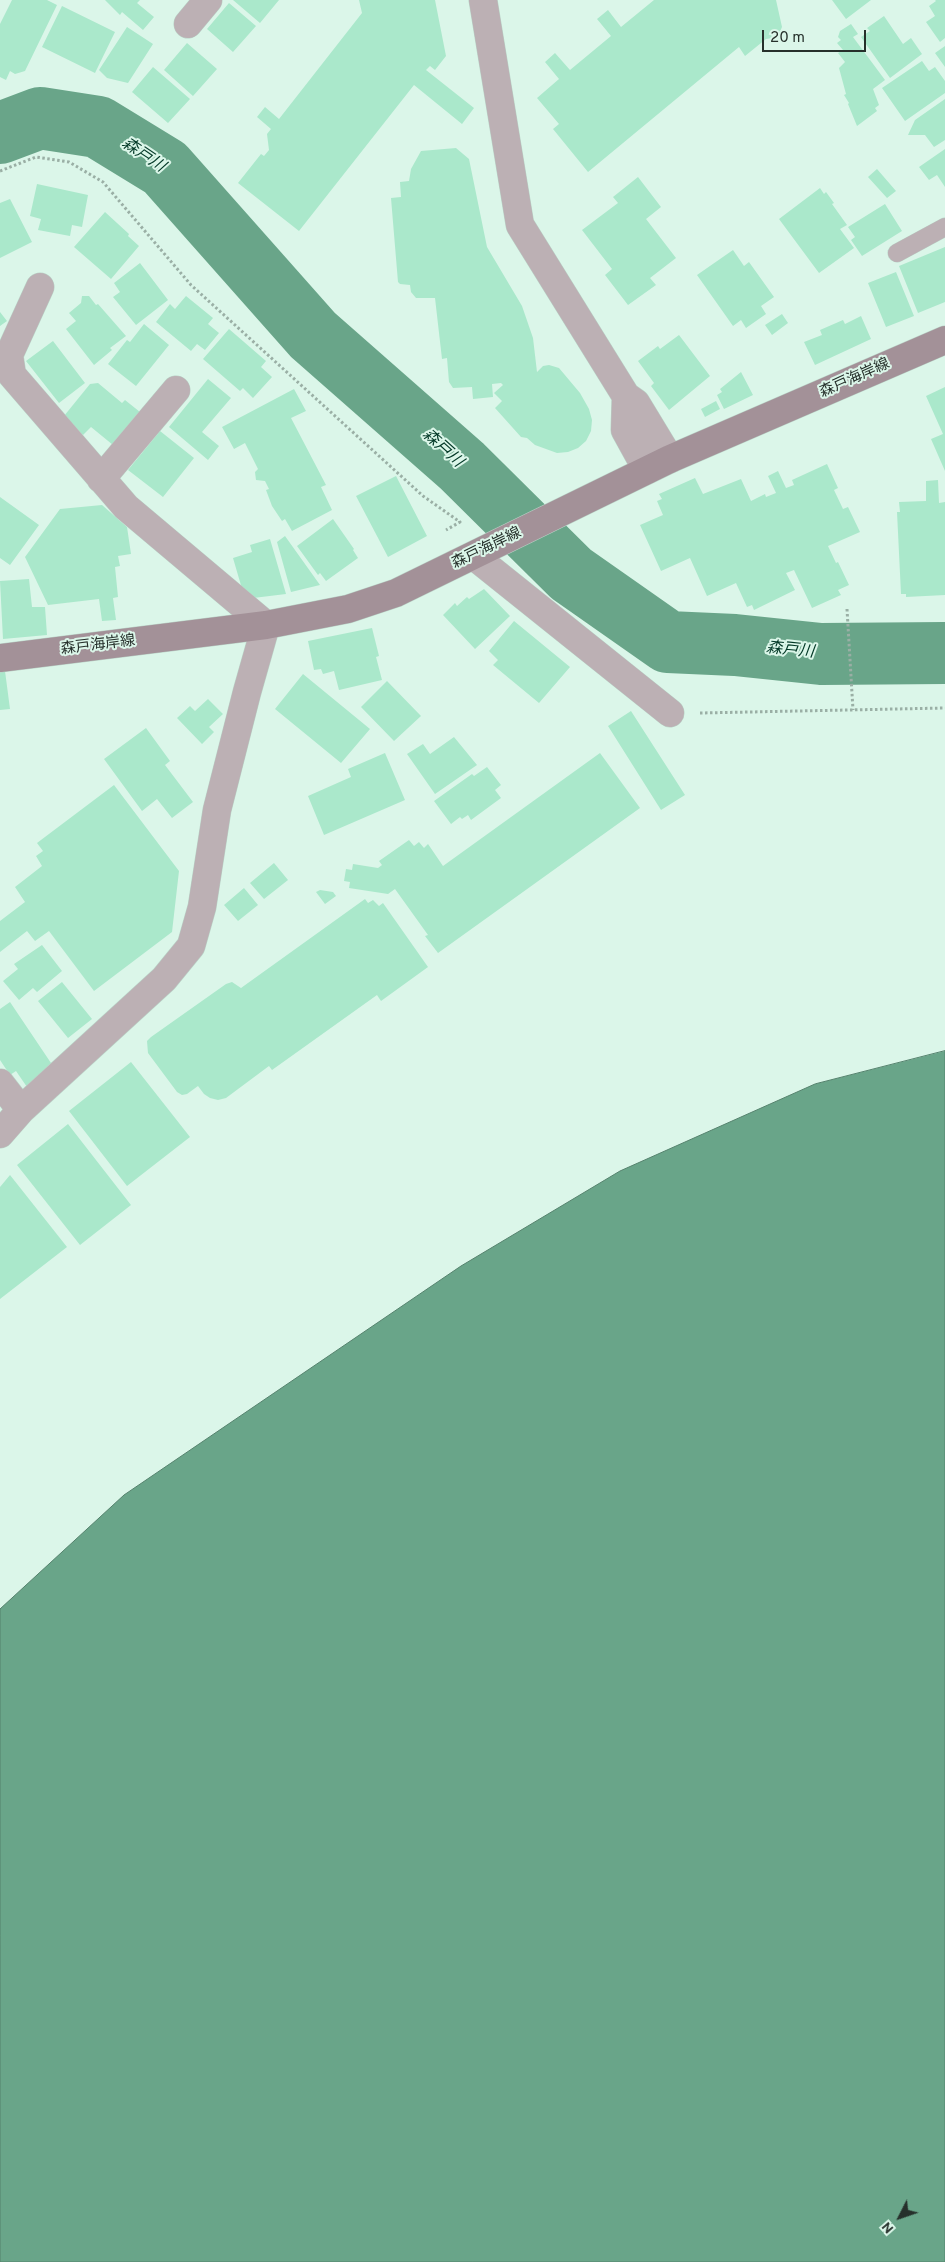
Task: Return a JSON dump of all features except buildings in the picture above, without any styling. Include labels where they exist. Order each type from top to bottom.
[{"type":"main road","name":"森戸海岸線","points":[[0,658],[266,625],[348,610],[396,593],[659,464],[945,340]]},
{"type":"street","points":[[188,24],[208,0]]},
{"type":"street","points":[[483,0],[520,225],[626,396],[625,430],[659,464]]},
{"type":"street","points":[[0,1134],[21,1110],[164,979],[191,946],[202,907],[217,810],[266,625],[126,507],[12,375],[9,355],[40,287]]},
{"type":"street","points":[[101,479],[176,390]]},
{"type":"street","points":[[474,556],[670,713]]},
{"type":"street","points":[[0,1084],[21,1110]]},
{"type":"lane","points":[[898,253],[945,227]]},
{"type":"path","points":[[0,171],[36,157],[68,162],[102,182],[191,285],[422,496],[460,522],[444,532]]},
{"type":"path","points":[[846,609],[853,708]]},
{"type":"path","points":[[670,713],[853,708],[945,708]]},
{"type":"shaded area","points":[[945,1051],[945,2262],[0,2262],[0,1609],[124,1495],[461,1266],[620,1171],[815,1084]]},
{"type":"waterway","name":"森戸川","points":[[0,133],[40,118],[98,127],[165,168],[313,335],[462,466],[571,574],[668,642],[735,645],[821,654],[945,653]]}]
